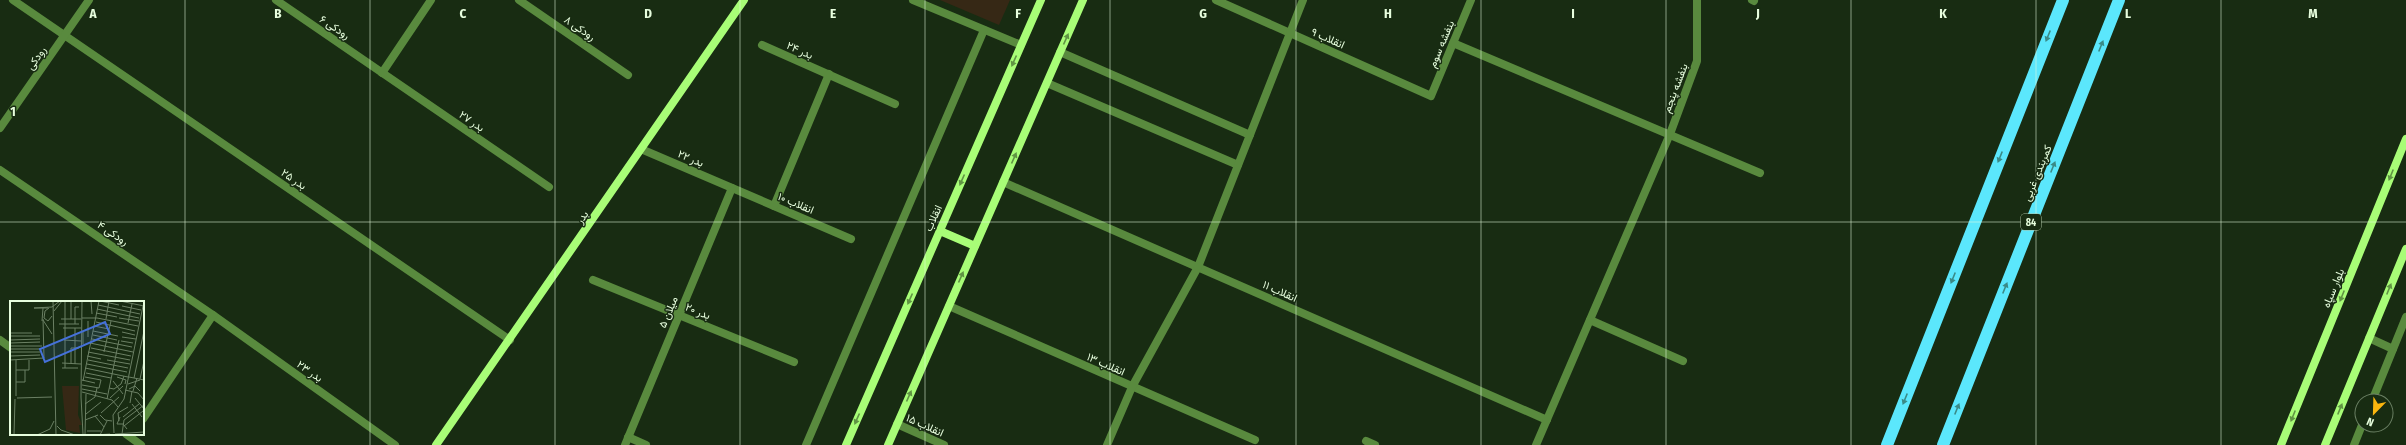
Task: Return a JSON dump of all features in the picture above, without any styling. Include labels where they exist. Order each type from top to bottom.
[{"type":"highway","points":[[1887,445],[2062,0]]},
{"type":"highway","name":"کمربندی غربی","points":[[1943,445],[2119,0]]},
{"type":"main road","name":"بدر","points":[[436,445],[744,0]]},
{"type":"main road","name":"انقلاب","points":[[846,445],[1041,0]]},
{"type":"main road","points":[[888,445],[1083,0]]},
{"type":"main road","name":"بلوار سپاه","points":[[2281,445],[2406,139]]},
{"type":"main road","points":[[940,231],[975,246]]},
{"type":"main road","points":[[2325,445],[2406,249]]},
{"type":"street","name":"بدر ۲۵","points":[[13,0],[510,340]]},
{"type":"street","name":"رودکی","points":[[0,128],[89,0]]},
{"type":"street","name":"رودکی ۶","points":[[276,0],[382,73]]},
{"type":"street","points":[[382,73],[431,0]]},
{"type":"street","name":"رودکی ۸","points":[[519,0],[628,75]]},
{"type":"street","points":[[913,0],[1021,45]]},
{"type":"street","name":"انقلاب ۹","points":[[1216,0],[1431,96]]},
{"type":"street","points":[[1107,445],[1132,387],[1198,267],[1289,32],[1303,0]]},
{"type":"street","name":"بنفشه سوم","points":[[1431,96],[1471,0]]},
{"type":"street","name":"بنفشه پنجم","points":[[1536,445],[1670,134],[1697,61],[1697,0]]},
{"type":"street","points":[[806,445],[984,30]]},
{"type":"street","points":[[1453,43],[1760,173]]},
{"type":"street","name":"بدر ۲۴","points":[[762,45],[895,104]]},
{"type":"street","points":[[1060,52],[1250,135]]},
{"type":"street","name":"بدر ۲۷","points":[[382,73],[549,187]]},
{"type":"street","points":[[774,206],[829,74]]},
{"type":"street","points":[[1047,83],[1238,165]]},
{"type":"street","name":"بدر ۲۲","points":[[641,149],[732,188]]},
{"type":"street","name":"رودکی ۴","points":[[0,170],[213,315]]},
{"type":"street","name":"انقلاب ۱۱","points":[[1003,182],[1547,420]]},
{"type":"street","name":"انقلاب ۱۰","points":[[732,188],[851,239]]},
{"type":"street","name":"میلان ۵","points":[[626,441],[732,188]]},
{"type":"street","name":"بدر ۲۰","points":[[593,280],[794,362]]},
{"type":"street","name":"انقلاب ۱۳","points":[[949,306],[1255,440]]},
{"type":"street","points":[[144,418],[213,315]]},
{"type":"street","name":"بدر ۲۳","points":[[213,315],[395,445]]},
{"type":"street","points":[[2375,393],[2406,317]]},
{"type":"street","points":[[1590,320],[1683,361]]},
{"type":"street","points":[[2369,338],[2393,349]]},
{"type":"street","points":[[0,340],[10,347]]},
{"type":"street","name":"انقلاب ۱۵","points":[[897,424],[944,445]]},
{"type":"street","points":[[2354,445],[2359,433]]},
{"type":"street","points":[[130,435],[142,445]]},
{"type":"street","points":[[626,441],[646,445]]},
{"type":"street","points":[[1366,441],[1375,445]]},
{"type":"shaded area","points":[[940,0],[1010,0],[999,25]]}]
